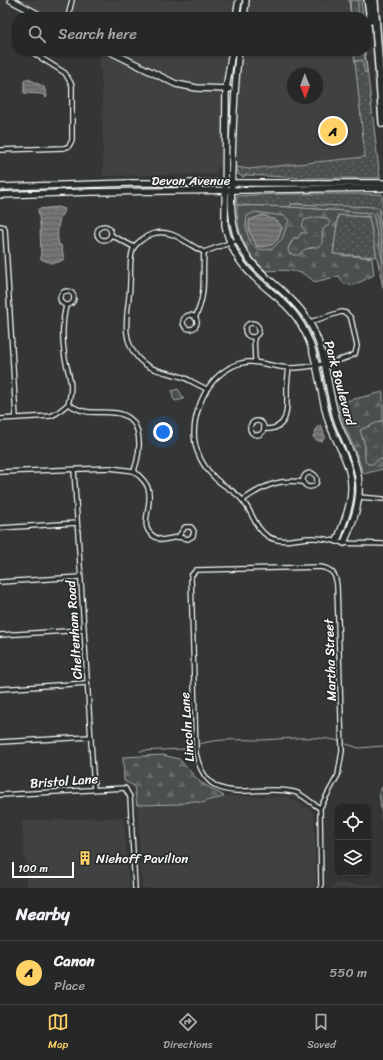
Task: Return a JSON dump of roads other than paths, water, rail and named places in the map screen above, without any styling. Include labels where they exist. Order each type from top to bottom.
[{"type":"highway","points":[[368,0],[370,12]]},
{"type":"highway","points":[[374,0],[383,123]]},
{"type":"highway","points":[[371,22],[379,80]]},
{"type":"street","points":[[11,0],[33,12]]},
{"type":"street","points":[[69,12],[72,0]]},
{"type":"street","points":[[237,12],[239,0]]},
{"type":"street","points":[[245,12],[246,0]]},
{"type":"street","points":[[0,150],[64,148],[70,146],[72,140],[72,85],[65,73],[38,56]]},
{"type":"street","points":[[119,56],[176,84],[197,88],[234,90]]},
{"type":"street","name":"Park Boulevard","points":[[231,56],[226,89],[224,220],[230,244],[248,271],[276,295],[296,317],[308,336],[317,364],[329,423],[346,460],[351,477],[350,506],[336,541]]},
{"type":"street","name":"Park Boulevard","points":[[238,56],[234,90],[232,221],[238,240],[254,266],[285,292],[310,322],[326,362],[335,414],[356,463],[359,484],[359,497],[355,517],[344,543]]},
{"type":"street","name":"Devon Avenue","points":[[0,187],[232,182],[368,185],[383,188]]},
{"type":"street","name":"Devon Avenue","points":[[0,195],[232,190],[368,185],[383,183]]},
{"type":"street","points":[[2,227],[16,418]]},
{"type":"street","points":[[207,389],[184,378],[147,365],[138,358],[130,345],[126,331],[126,315],[130,282],[129,265],[134,247],[152,234],[164,232],[178,236],[204,252],[238,240]]},
{"type":"street","points":[[111,235],[134,247]]},
{"type":"street","points":[[195,318],[201,303],[204,289],[204,252]]},
{"type":"street","points":[[0,419],[44,417],[57,413],[68,404],[72,392],[64,346],[66,305]]},
{"type":"street","points":[[310,322],[341,312],[346,314],[351,318],[357,351],[352,355],[326,362],[289,368],[255,361],[243,362],[229,368],[214,380],[207,389],[197,414],[195,428],[198,453],[214,478],[231,489],[243,500],[258,527],[270,537],[285,541],[314,538],[344,543],[383,544]]},
{"type":"street","points":[[254,337],[249,337],[246,333],[246,326],[250,324],[254,324],[259,329],[258,333],[254,337],[255,361]]},
{"type":"street","points":[[264,429],[262,422],[258,420],[252,423],[250,427],[251,432],[255,435],[260,434],[264,429],[275,428],[285,418],[288,405],[289,368]]},
{"type":"street","points":[[68,404],[85,412],[117,413],[132,422],[137,429],[140,445],[140,455],[134,471]]},
{"type":"street","points":[[0,472],[119,468],[134,471],[148,487],[149,506],[145,520],[149,533],[162,540],[178,536],[190,539],[194,536],[194,531],[191,527],[186,527],[178,536]]},
{"type":"street","name":"Cheltenham Road","points":[[74,470],[94,789]]},
{"type":"street","points":[[243,500],[256,490],[273,482],[303,482],[308,487],[312,487],[316,484],[317,478],[314,474],[309,473],[305,475],[303,482]]},
{"type":"street","points":[[359,497],[383,499]]},
{"type":"street","points":[[0,528],[77,523]]},
{"type":"street","name":"Martha Street","points":[[192,574],[196,570],[201,569],[320,567],[331,570],[335,574],[337,586],[342,751],[338,775],[320,808]]},
{"type":"street","name":"Lincoln Lane","points":[[192,574],[196,753],[199,765],[205,778],[216,785],[233,792],[295,792],[320,808]]},
{"type":"street","points":[[0,582],[80,577]]},
{"type":"street","points":[[0,635],[84,630]]},
{"type":"street","points":[[0,689],[87,683]]},
{"type":"street","points":[[0,742],[90,737]]},
{"type":"street","name":"Bristol Lane","points":[[0,795],[120,788],[128,791],[130,797],[135,888]]},
{"type":"street","points":[[320,808],[322,888]]},
{"type":"waterway","points":[[376,212],[383,251]]},
{"type":"waterway","points":[[200,744],[222,740],[301,738],[321,738],[339,741]]},
{"type":"waterway","points":[[346,744],[359,748],[383,746]]},
{"type":"waterway","points":[[140,751],[184,749],[193,746]]},
{"type":"place","name":"Canon","points":[[333,131]]},
{"type":"place","name":"Niehoff Pavilion","points":[[85,858]]}]
